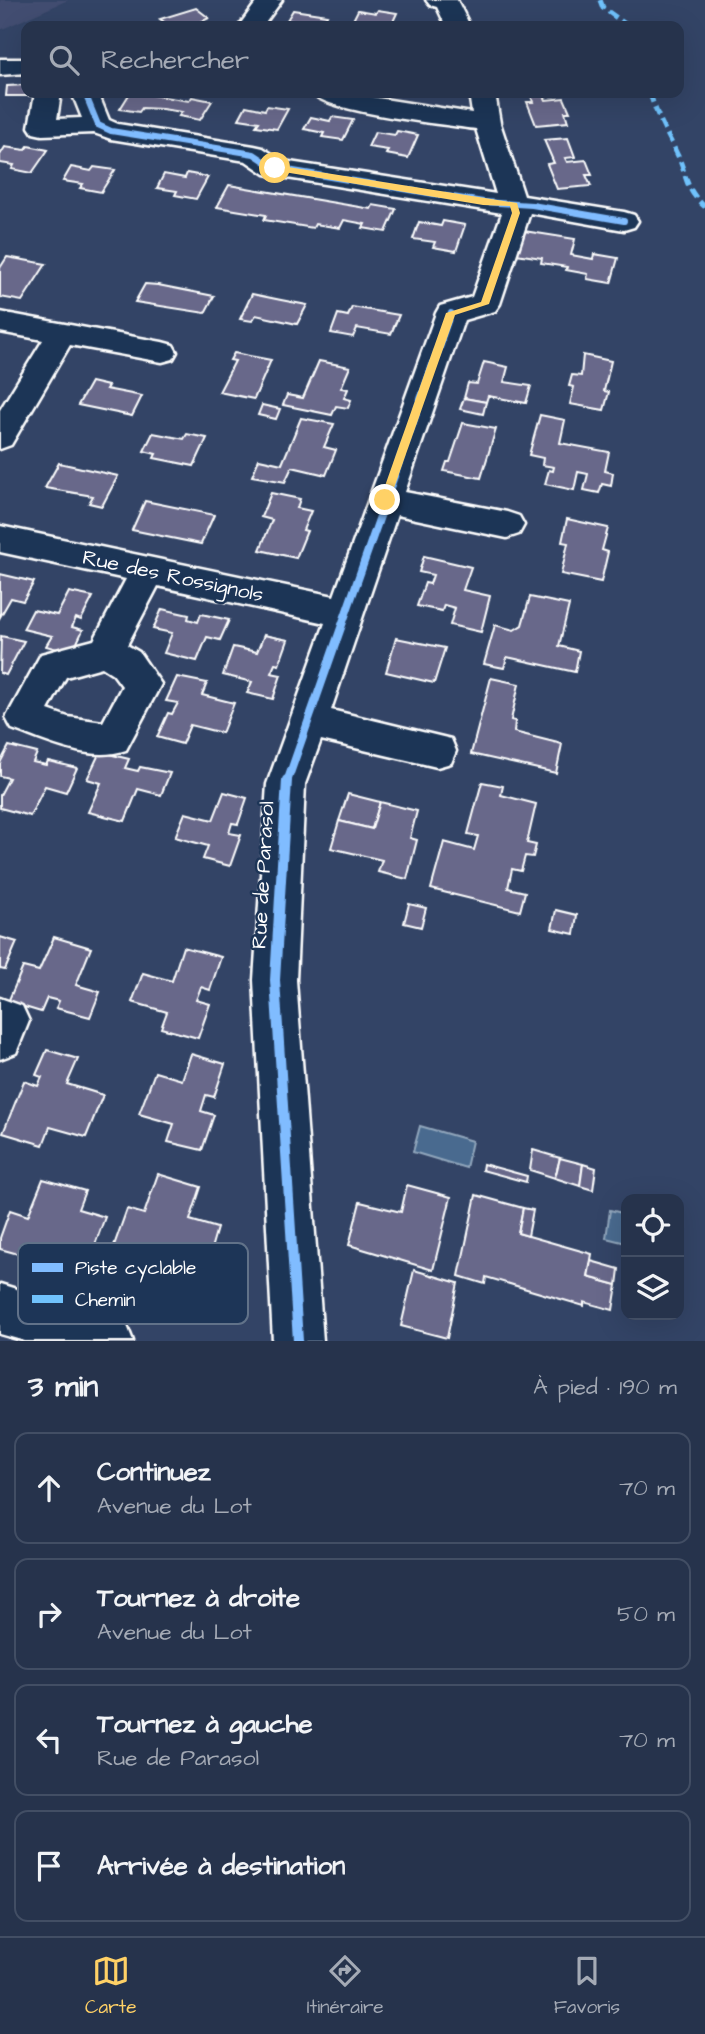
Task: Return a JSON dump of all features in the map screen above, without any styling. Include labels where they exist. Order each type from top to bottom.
[{"type":"street","points":[[255,21],[270,0]]},
{"type":"street","points":[[442,1],[455,21]]},
{"type":"street","points":[[0,67],[21,66]]},
{"type":"street","points":[[47,98],[41,127],[98,125],[111,131],[254,154],[275,168],[483,202],[513,203],[624,221]]},
{"type":"street","points":[[87,98],[98,125]]},
{"type":"street","points":[[337,98],[486,123]]},
{"type":"street","points":[[483,98],[486,123],[513,203]]},
{"type":"street","name":"Rue de Parasol","points":[[298,1341],[275,980],[286,784],[451,313],[485,304],[516,213],[513,203]]},
{"type":"street","points":[[0,322],[162,352]]},
{"type":"street","points":[[0,437],[62,334]]},
{"type":"street","points":[[385,500],[507,524]]},
{"type":"street","name":"Rue des Rossignols","points":[[0,539],[346,613]]},
{"type":"street","points":[[106,651],[148,571]]},
{"type":"street","points":[[308,721],[437,751]]},
{"type":"street","points":[[0,1019],[7,1021],[0,1038]]},
{"type":"street","points":[[0,1308],[18,1314]]},
{"type":"street","points":[[52,1324],[108,1341]]},
{"type":"shaded area","points":[[0,0],[68,0],[0,30]]},
{"type":"shaded area","points":[[420,1126],[472,1141],[466,1168],[413,1152]]},
{"type":"shaded area","points":[[610,1210],[621,1213],[621,1242],[606,1238]]},
{"type":"building","points":[[196,8],[209,18],[203,21],[160,19]]},
{"type":"building","points":[[293,10],[327,15],[324,21],[287,20]]},
{"type":"building","points":[[358,10],[397,13],[393,21],[352,21]]},
{"type":"building","points":[[21,85],[21,96],[6,96],[7,86]]},
{"type":"building","points":[[127,98],[189,101],[197,98],[212,101],[200,120],[179,116],[182,112],[162,109],[142,108],[139,112],[120,109]]},
{"type":"building","points":[[532,98],[564,98],[570,112],[565,112],[568,122],[536,125],[527,102],[533,102]]},
{"type":"building","points":[[246,106],[265,110],[267,106],[288,109],[277,129],[256,126],[259,122],[239,119]]},
{"type":"building","points":[[311,117],[330,121],[332,117],[353,120],[343,140],[322,137],[324,133],[304,129]]},
{"type":"building","points":[[397,131],[418,135],[408,158],[386,154],[388,150],[368,147],[375,132],[395,135]]},
{"type":"building","points":[[568,138],[575,157],[565,158],[567,162],[586,160],[592,175],[586,175],[591,186],[557,189],[547,164],[554,163],[544,140]]},
{"type":"building","points":[[28,146],[48,150],[32,173],[12,169],[14,165],[0,163],[0,155],[5,147],[25,150]]},
{"type":"building","points":[[71,167],[91,171],[94,167],[115,170],[101,192],[80,188],[83,184],[63,181]]},
{"type":"building","points":[[187,173],[208,177],[196,199],[175,195],[177,191],[157,188],[164,174],[185,178]]},
{"type":"building","points":[[229,185],[371,209],[373,205],[396,209],[386,232],[363,228],[365,224],[344,220],[340,228],[315,224],[313,228],[264,220],[266,215],[217,207]]},
{"type":"building","points":[[443,221],[465,225],[456,251],[433,247],[435,242],[413,239],[419,222],[441,226]]},
{"type":"building","points":[[524,231],[575,239],[571,255],[593,259],[594,254],[618,258],[611,283],[587,279],[588,274],[566,270],[567,267],[541,263],[542,258],[516,254]]},
{"type":"building","points":[[7,257],[46,264],[22,301],[0,297],[0,268]]},
{"type":"building","points":[[145,284],[214,296],[205,313],[135,302]]},
{"type":"building","points":[[252,294],[307,305],[297,324],[256,315],[252,321],[240,319]]},
{"type":"building","points":[[352,307],[399,315],[391,334],[357,328],[353,337],[331,333],[338,314],[348,316]]},
{"type":"building","points":[[234,353],[271,360],[254,399],[219,392],[235,361],[230,360]]},
{"type":"building","points":[[583,355],[611,361],[604,391],[609,392],[604,410],[570,404],[574,387],[569,386],[572,375],[581,376]]},
{"type":"building","points":[[319,361],[350,367],[341,388],[348,389],[344,398],[351,400],[348,408],[336,406],[332,415],[283,405],[287,395],[303,398]]},
{"type":"building","points":[[484,362],[508,367],[504,382],[531,386],[526,403],[488,396],[486,402],[464,398],[468,383],[477,384]]},
{"type":"building","points":[[91,382],[108,386],[106,389],[142,396],[132,416],[78,405]]},
{"type":"building","points":[[464,398],[486,402],[483,414],[460,409]]},
{"type":"building","points":[[262,405],[280,409],[276,419],[258,415]]},
{"type":"building","points":[[540,415],[565,420],[560,443],[609,452],[605,471],[613,473],[611,486],[602,484],[599,493],[584,490],[588,474],[578,472],[574,490],[545,484],[549,470],[553,471],[554,467],[542,465],[543,458],[529,455]]},
{"type":"building","points":[[301,418],[334,424],[324,447],[336,450],[326,475],[292,467],[285,482],[252,476],[259,459],[282,464]]},
{"type":"building","points":[[463,423],[496,429],[481,478],[444,471],[447,462],[450,462]]},
{"type":"building","points":[[153,433],[184,439],[187,434],[207,438],[194,466],[154,458],[156,454],[144,451]]},
{"type":"building","points":[[59,463],[118,476],[102,506],[89,503],[93,496],[45,488]]},
{"type":"building","points":[[271,493],[300,499],[297,508],[311,511],[303,530],[307,531],[296,558],[260,550],[272,520],[261,517]]},
{"type":"building","points":[[145,501],[214,515],[201,544],[132,530]]},
{"type":"building","points":[[567,519],[608,528],[602,550],[608,552],[601,582],[561,574],[568,543],[562,542]]},
{"type":"building","points":[[424,556],[471,567],[463,590],[490,596],[481,632],[450,625],[455,608],[444,605],[442,611],[417,606],[425,583],[430,584],[433,575],[419,572]]},
{"type":"building","points":[[0,574],[34,582],[23,601],[11,598],[0,617]]},
{"type":"building","points":[[69,592],[93,597],[81,620],[76,618],[72,627],[83,630],[72,653],[46,646],[52,636],[23,629],[33,610],[57,615]]},
{"type":"building","points":[[530,597],[569,605],[559,646],[579,651],[575,672],[507,657],[504,668],[484,664],[495,625],[514,630],[522,625]]},
{"type":"building","points":[[162,609],[189,615],[188,619],[198,622],[201,614],[229,620],[220,640],[207,637],[197,661],[164,653],[172,633],[153,629]]},
{"type":"building","points":[[264,635],[288,640],[279,665],[275,664],[271,673],[281,675],[273,699],[247,693],[252,682],[223,675],[233,647],[257,652]]},
{"type":"building","points":[[1,636],[24,641],[6,675],[0,673]]},
{"type":"building","points":[[396,638],[445,648],[434,683],[386,672]]},
{"type":"building","points":[[177,677],[207,683],[202,695],[234,703],[222,733],[190,725],[182,744],[157,737],[168,713],[172,714],[178,703],[166,701]]},
{"type":"building","points":[[491,678],[519,684],[511,720],[515,721],[514,732],[562,744],[556,773],[471,754]]},
{"type":"building","points":[[9,746],[37,753],[33,762],[46,765],[48,761],[77,768],[66,792],[45,786],[30,816],[0,808],[0,795],[9,778],[0,776],[0,763]]},
{"type":"building","points":[[100,752],[129,759],[125,768],[138,771],[140,767],[170,773],[161,795],[138,789],[125,821],[88,812],[101,783],[87,779]]},
{"type":"building","points":[[482,782],[503,786],[501,795],[536,804],[527,843],[536,845],[533,857],[525,856],[521,871],[512,869],[508,888],[525,892],[520,911],[431,889],[444,842],[474,850],[478,836],[468,834]]},
{"type":"building","points":[[224,792],[247,798],[238,824],[232,823],[229,833],[241,835],[230,866],[203,859],[208,846],[175,837],[185,813],[213,820]]},
{"type":"building","points":[[348,794],[380,802],[372,829],[339,821]]},
{"type":"building","points":[[380,802],[417,811],[410,838],[417,840],[407,879],[378,872],[382,860],[331,848],[339,821],[372,829]]},
{"type":"building","points":[[409,904],[426,908],[421,927],[404,923]]},
{"type":"building","points":[[556,910],[577,915],[574,934],[552,929]]},
{"type":"building","points":[[0,937],[17,942],[5,970],[0,969]]},
{"type":"building","points":[[54,937],[91,948],[76,985],[100,992],[90,1017],[56,1008],[59,1001],[47,998],[41,1012],[8,1002],[23,967],[39,971]]},
{"type":"building","points":[[183,947],[221,957],[210,990],[201,987],[196,1000],[210,1004],[198,1038],[161,1028],[167,1012],[132,1002],[143,973],[172,981]]},
{"type":"building","points":[[47,1050],[78,1059],[67,1084],[103,1095],[86,1137],[50,1127],[43,1145],[3,1133],[24,1081],[38,1086],[42,1077],[36,1075]]},
{"type":"building","points":[[191,1054],[225,1064],[214,1097],[206,1095],[201,1111],[214,1115],[202,1150],[168,1142],[174,1124],[139,1114],[155,1072],[182,1080]]},
{"type":"building","points":[[533,1150],[560,1158],[555,1178],[530,1170]]},
{"type":"building","points":[[560,1158],[583,1164],[580,1186],[555,1178]]},
{"type":"building","points":[[483,1164],[527,1176],[526,1182],[482,1170]]},
{"type":"building","points":[[583,1164],[596,1168],[593,1190],[580,1186]]},
{"type":"building","points":[[158,1174],[201,1187],[190,1220],[217,1228],[213,1243],[115,1243],[127,1209],[144,1214]]},
{"type":"building","points":[[43,1179],[85,1191],[78,1209],[105,1217],[96,1243],[18,1243],[18,1254],[0,1249],[0,1238],[10,1210],[28,1216]]},
{"type":"building","points":[[407,1185],[451,1197],[433,1270],[349,1245],[360,1202],[401,1212]]},
{"type":"building","points":[[476,1195],[523,1208],[518,1233],[592,1254],[588,1277],[617,1285],[613,1310],[584,1302],[584,1306],[486,1277],[485,1284],[459,1276]]},
{"type":"building","points":[[523,1208],[533,1210],[528,1236],[518,1233]]},
{"type":"building","points":[[591,1261],[619,1269],[617,1285],[588,1277]]},
{"type":"building","points":[[414,1270],[458,1283],[447,1338],[401,1326]]},
{"type":"marked path","points":[[600,0],[603,8],[621,21]]},
{"type":"marked path","points":[[651,98],[655,113],[679,158],[683,176],[695,198],[705,207]]},
{"type":"cycle path","points":[[87,98],[98,125],[111,131],[254,154],[275,168],[483,202],[532,205],[624,221]]},
{"type":"cycle path","points":[[298,1341],[275,980],[286,784],[451,313]]},
{"type":"route","points":[[275,168],[483,202],[513,203],[516,213],[485,304],[451,313],[385,500]]}]
